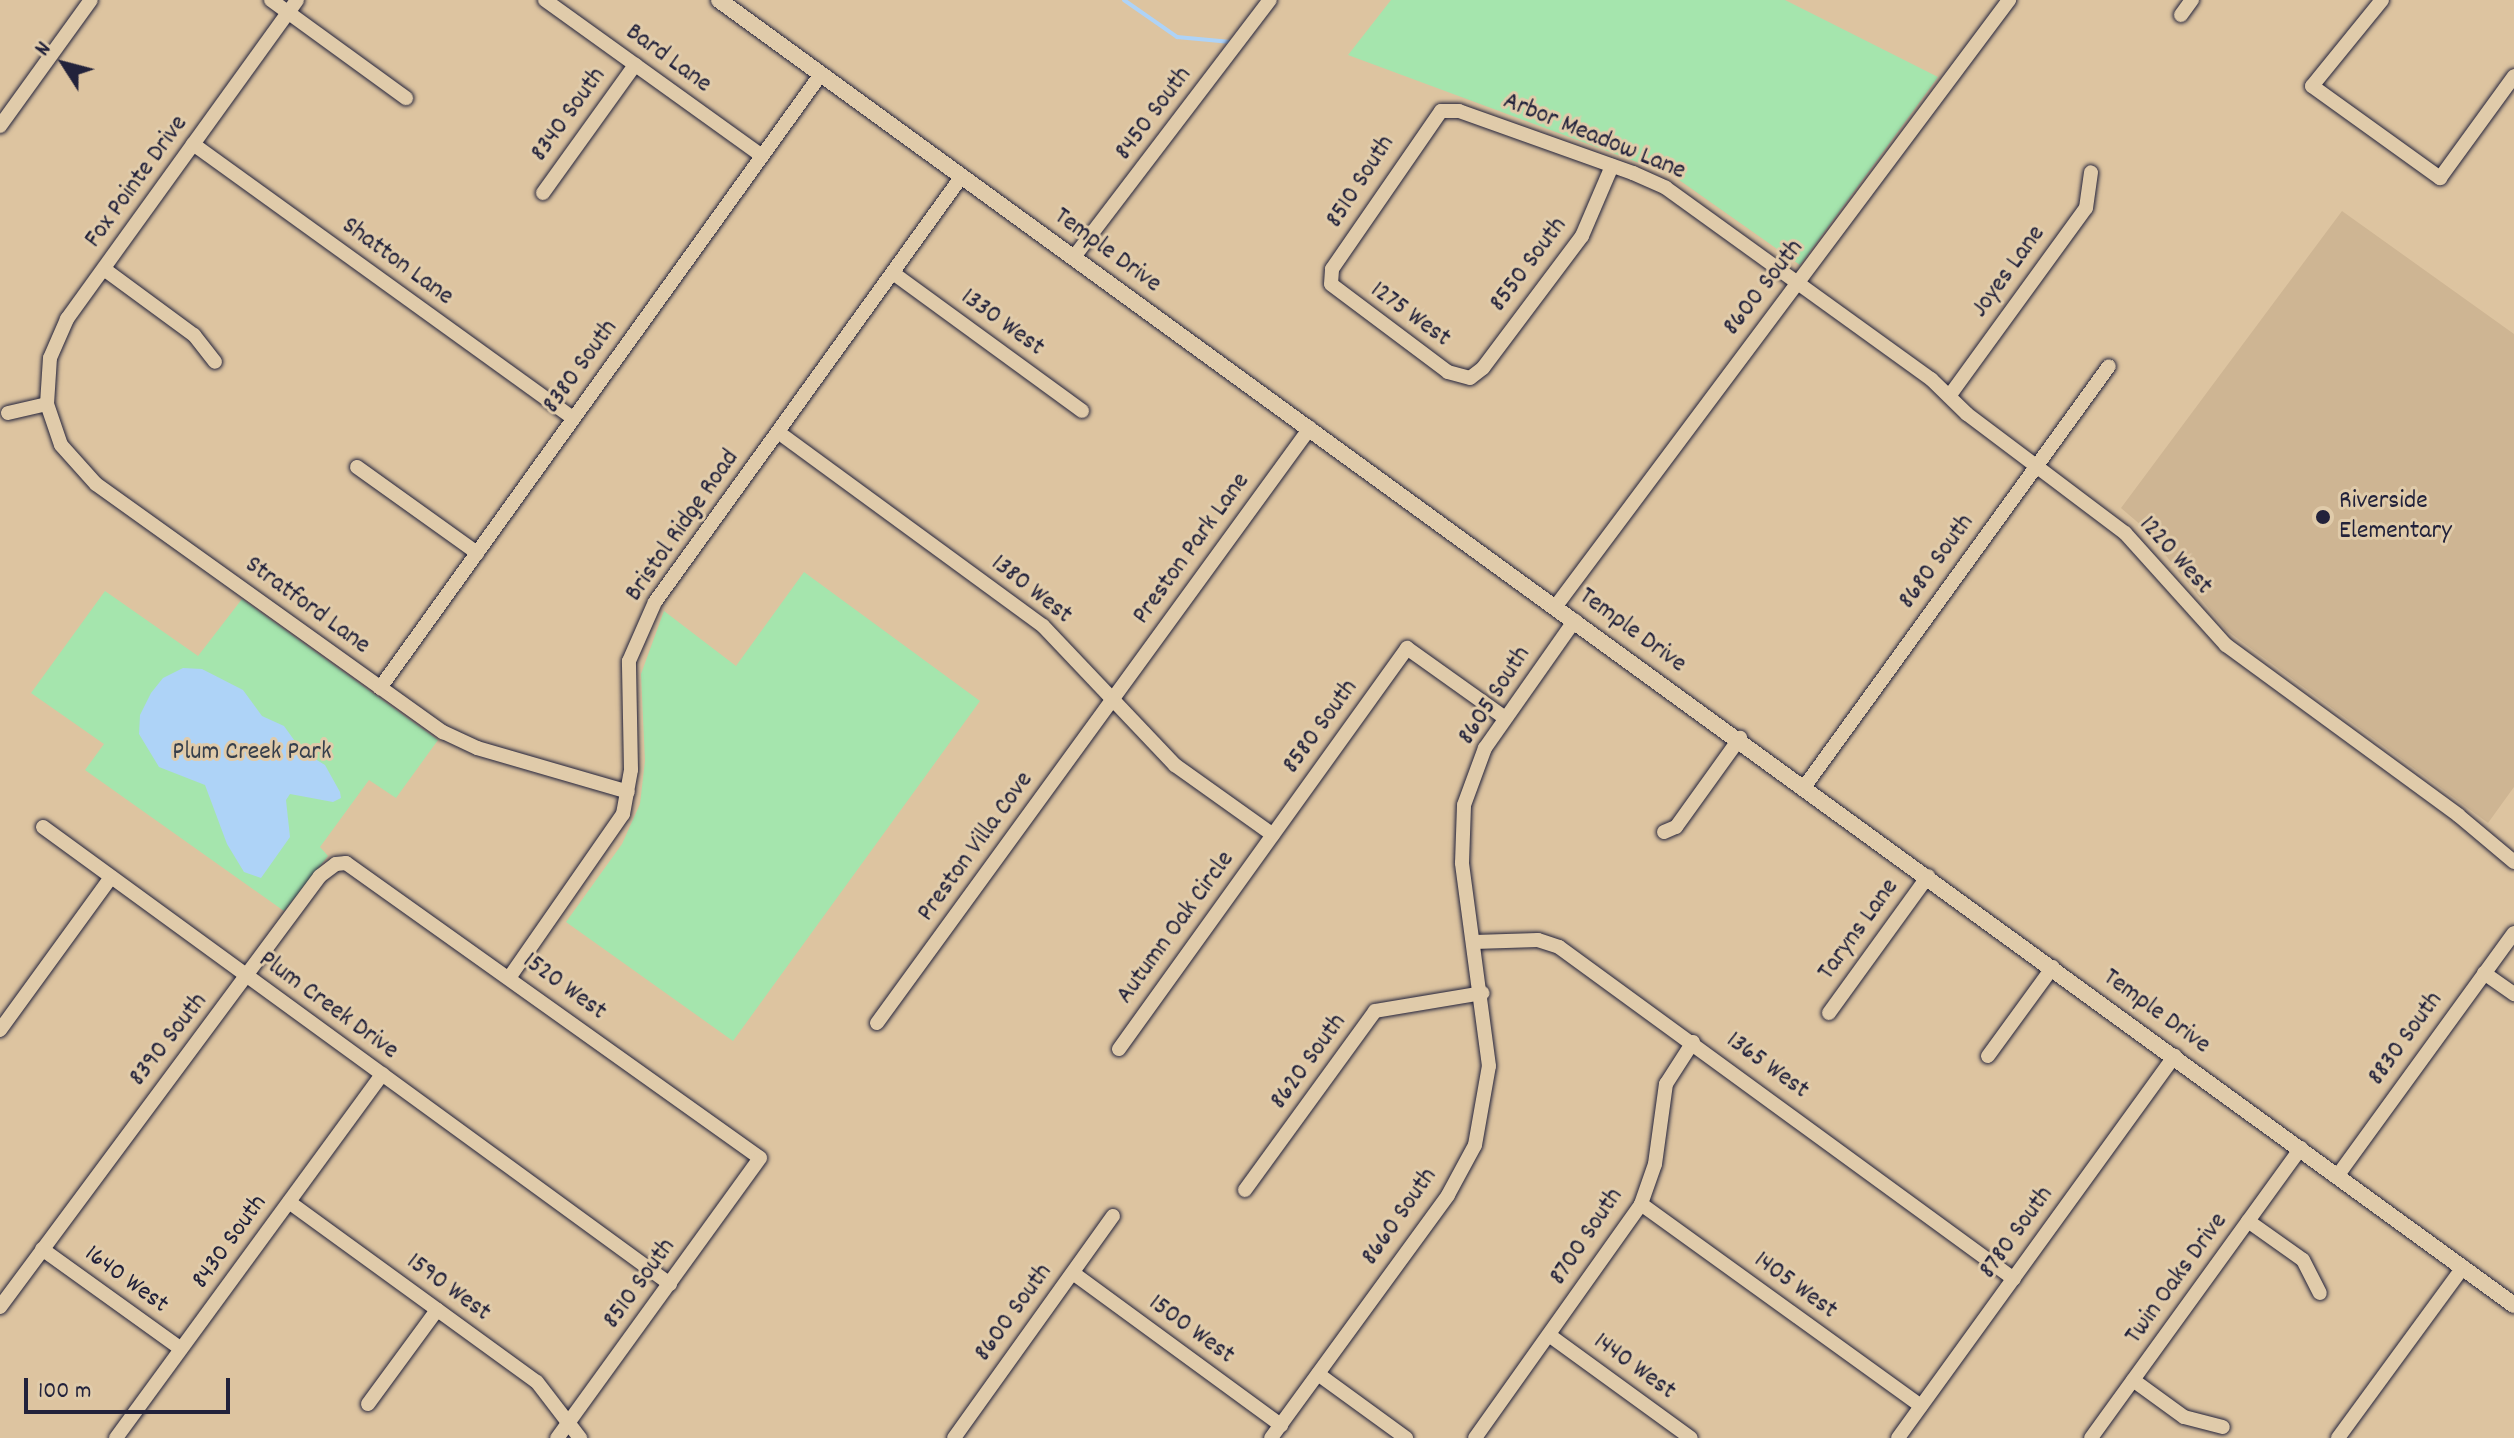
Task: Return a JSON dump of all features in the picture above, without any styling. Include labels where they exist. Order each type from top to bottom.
[{"type":"street","points":[[0,126],[91,0]]},
{"type":"street","points":[[271,0],[293,6],[406,98]]},
{"type":"street","name":"Bard Lane","points":[[545,0],[762,156]]},
{"type":"street","name":"Temple Drive","points":[[719,0],[1740,738],[2514,1305]]},
{"type":"street","name":"8450 South","points":[[1074,257],[1270,0]]},
{"type":"street","name":"8600 South","points":[[1556,606],[1695,413],[1799,282],[2009,0]]},
{"type":"street","points":[[2181,15],[2192,0]]},
{"type":"street","points":[[2382,0],[2312,86],[2440,178],[2514,76]]},
{"type":"street","name":"Fox Pointe Drive","points":[[47,404],[50,358],[57,336],[293,6]]},
{"type":"street","name":"8340 South","points":[[543,193],[635,65]]},
{"type":"street","name":"8380 South","points":[[380,688],[821,74]]},
{"type":"street","name":"Arbor Meadow Lane","points":[[1441,111],[1459,111],[1612,166],[1696,206],[1799,282]]},
{"type":"street","name":"8510 South","points":[[1331,284],[1332,269],[1441,111]]},
{"type":"street","name":"Shatton Lane","points":[[193,144],[573,418]]},
{"type":"street","name":"8550 South","points":[[1465,379],[1483,368],[1582,236],[1612,166]]},
{"type":"street","name":"Joyes Lane","points":[[1950,395],[2086,208],[2091,172]]},
{"type":"street","name":"Bristol Ridge Road","points":[[509,978],[604,847],[628,792],[626,682],[638,634],[655,602],[962,176]]},
{"type":"street","points":[[104,269],[194,335],[215,362]]},
{"type":"street","name":"1330 West","points":[[893,273],[1082,411]]},
{"type":"street","name":"1220 West","points":[[1799,282],[1950,395],[2036,467],[2125,533],[2226,645],[2458,815],[2514,862]]},
{"type":"street","name":"1275 West","points":[[1331,284],[1448,372],[1465,379]]},
{"type":"street","name":"8680 South","points":[[1805,786],[2109,366]]},
{"type":"street","points":[[8,413],[47,404]]},
{"type":"street","name":"Stratford Lane","points":[[47,404],[61,445],[96,484],[457,740],[628,792]]},
{"type":"street","name":"Preston Park Lane","points":[[1114,698],[1310,428]]},
{"type":"street","name":"1380 West","points":[[778,432],[1043,626],[1175,765],[1273,835]]},
{"type":"street","points":[[357,467],[477,553]]},
{"type":"street","name":"8605 South","points":[[1483,993],[1462,863],[1464,805],[1485,748],[1575,620]]},
{"type":"street","name":"8580 South","points":[[1273,835],[1407,648],[1505,718]]},
{"type":"street","name":"Preston Villa Cove","points":[[877,1023],[1114,698]]},
{"type":"street","points":[[1664,832],[1676,827],[1740,738]]},
{"type":"street","name":"Plum Creek Drive","points":[[43,827],[670,1284]]},
{"type":"street","name":"Autumn Oak Circle","points":[[1119,1049],[1273,835]]},
{"type":"street","name":"1520 West","points":[[336,864],[356,867],[760,1158]]},
{"type":"street","name":"8390 South","points":[[0,1307],[320,876],[336,864]]},
{"type":"street","name":"Taryns Lane","points":[[1829,1013],[1928,876]]},
{"type":"street","points":[[0,1030],[111,877]]},
{"type":"street","name":"8830 South","points":[[2338,1175],[2514,933]]},
{"type":"street","name":"1365 West","points":[[1474,942],[1538,940],[1559,947],[2014,1279]]},
{"type":"street","points":[[1988,1056],[2053,967]]},
{"type":"street","points":[[2484,973],[2514,994]]},
{"type":"street","name":"8620 South","points":[[1245,1190],[1375,1011],[1483,993]]},
{"type":"street","name":"8660 South","points":[[1271,1438],[1448,1195],[1475,1145],[1488,1098],[1489,1066],[1483,993]]},
{"type":"street","name":"8700 South","points":[[1475,1438],[1641,1204],[1655,1164],[1666,1084],[1693,1042]]},
{"type":"street","name":"8780 South","points":[[1898,1438],[2175,1056]]},
{"type":"street","name":"8430 South","points":[[116,1438],[382,1074]]},
{"type":"street","name":"Twin Oaks Drive","points":[[2091,1438],[2301,1148]]},
{"type":"street","name":"8510 South","points":[[557,1438],[760,1158]]},
{"type":"street","name":"1590 West","points":[[289,1202],[537,1382],[580,1438]]},
{"type":"street","name":"1405 West","points":[[1641,1204],[1921,1406]]},
{"type":"street","name":"8600 South","points":[[954,1438],[1113,1216]]},
{"type":"street","points":[[2248,1221],[2303,1260],[2320,1293]]},
{"type":"street","name":"1640 West","points":[[42,1249],[181,1349]]},
{"type":"street","points":[[2338,1438],[2463,1267]]},
{"type":"street","name":"1500 West","points":[[1073,1273],[1281,1425]]},
{"type":"street","points":[[368,1404],[437,1310]]},
{"type":"street","name":"1440 West","points":[[1549,1335],[1691,1438]]},
{"type":"street","points":[[1318,1374],[1406,1438]]},
{"type":"street","points":[[2133,1380],[2184,1417],[2223,1427]]},
{"type":"shaded area","name":"Riverside Elementary","points":[[2342,211],[2514,334],[2514,787],[2488,823],[2226,630],[2142,526],[2121,508]]},
{"type":"green space","points":[[1391,0],[1785,0],[1938,77],[1800,265],[1672,175],[1348,55]]},
{"type":"green space","points":[[804,572],[980,701],[733,1041],[566,922],[622,844],[640,804],[645,761],[641,674],[664,611],[736,666]]},
{"type":"green space","name":"Plum Creek Park","points":[[105,591],[198,656],[242,599],[438,740],[396,798],[369,780],[320,847],[328,856],[284,911],[85,770],[104,744],[31,693]]},
{"type":"water","points":[[183,668],[202,669],[243,690],[262,716],[284,726],[302,751],[325,765],[340,792],[341,798],[333,802],[290,794],[286,800],[290,837],[261,878],[244,872],[227,844],[205,785],[159,767],[139,734],[140,715],[151,693],[163,678]]},
{"type":"waterway","points":[[1124,0],[1177,37],[1231,42]]},
{"type":"place","name":"Riverside Elementary","points":[[2323,517]]}]
